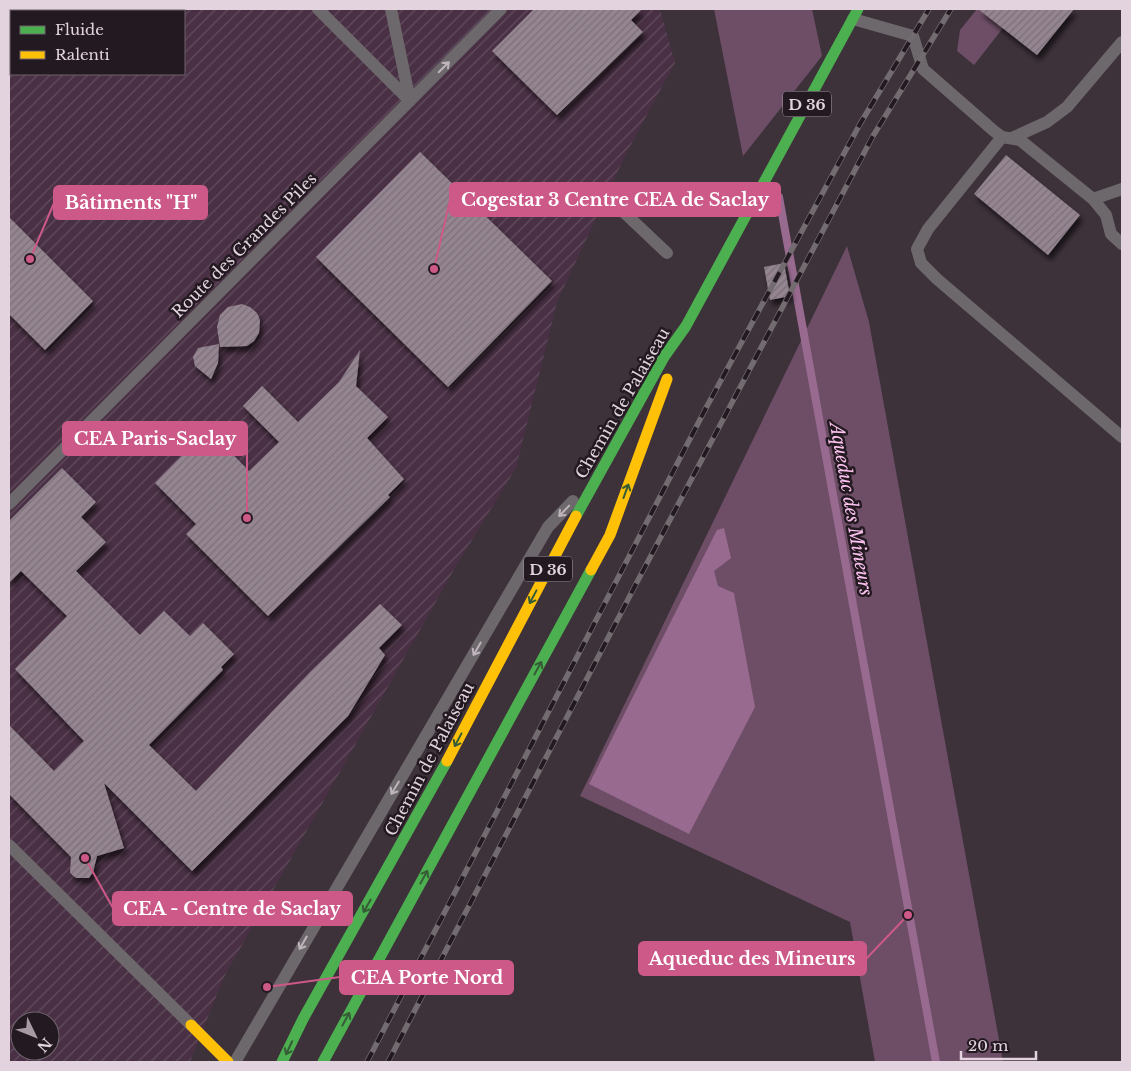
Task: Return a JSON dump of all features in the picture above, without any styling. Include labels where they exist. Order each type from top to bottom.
[{"type":"main road","name":"D 36","points":[[686,326],[856,14]]},
{"type":"main road","name":"Chemin de Palaiseau","points":[[282,1062],[303,1019],[417,817],[597,476],[664,357],[686,326]]},
{"type":"main road","name":"Chemin de Palaiseau","points":[[323,1062],[610,535],[686,326]]},
{"type":"main road","points":[[191,1025],[228,1062]]},
{"type":"lane","points":[[318,9],[410,101]]},
{"type":"lane","points":[[391,9],[410,101]]},
{"type":"lane","name":"Route des Grandes Piles","points":[[9,504],[502,9]]},
{"type":"lane","points":[[856,14],[913,36],[923,69],[1007,138],[1020,140],[1093,199],[1106,215],[1111,234],[1122,244]]},
{"type":"lane","points":[[1122,42],[1067,107],[1048,122],[1007,138],[928,229],[917,249],[921,263],[937,280],[1122,437]]},
{"type":"lane","points":[[1093,199],[1122,189]]},
{"type":"lane","points":[[613,202],[667,253]]},
{"type":"lane","points":[[235,1062],[548,527],[597,476]]},
{"type":"lane","points":[[9,845],[191,1025]]},
{"type":"shaded area","points":[[9,9],[660,9],[675,63],[627,152],[557,302],[516,468],[455,568],[224,977],[190,1062],[9,1062]]},
{"type":"shaded area","points":[[714,9],[812,9],[822,56],[743,156]]},
{"type":"shaded area","points":[[977,9],[997,9],[990,18],[1003,28],[974,65],[957,51],[960,30]]},
{"type":"shaded area","points":[[847,246],[869,322],[1003,1062],[875,1062],[850,922],[580,796]]},
{"type":"shaded area","points":[[724,528],[731,558],[714,571],[718,586],[734,593],[755,707],[689,834],[589,784],[717,530]]},
{"type":"building","points":[[534,9],[642,9],[631,20],[643,32],[557,115],[492,51]]},
{"type":"building","points":[[978,9],[1074,9],[1037,55]]},
{"type":"building","points":[[420,152],[552,281],[448,387],[316,257]]},
{"type":"building","points":[[1006,155],[1080,215],[1048,255],[974,194]]},
{"type":"building","points":[[9,217],[93,301],[45,350],[9,314]]},
{"type":"building","points":[[784,263],[790,296],[770,300],[764,267]]},
{"type":"building","points":[[242,304],[250,307],[257,313],[260,320],[259,333],[254,341],[247,346],[220,347],[217,327],[220,315],[228,307]]},
{"type":"building","points":[[219,344],[218,363],[211,379],[195,366],[193,357],[198,348]]},
{"type":"building","points":[[360,350],[356,386],[388,417],[367,438],[404,479],[388,495],[390,497],[268,616],[186,534],[196,524],[155,483],[208,429],[249,471],[279,442],[243,406],[262,386],[298,422],[339,382]]},
{"type":"building","points":[[62,468],[96,502],[81,517],[106,542],[76,571],[140,635],[164,611],[190,636],[203,623],[234,654],[221,667],[223,670],[149,745],[196,791],[311,671],[380,604],[402,625],[379,648],[385,655],[348,716],[192,871],[104,783],[124,848],[97,856],[93,872],[89,878],[76,878],[70,873],[71,857],[9,794],[9,725],[54,771],[84,741],[15,669],[67,616],[21,571],[9,583],[9,521]]},
{"type":"waterway","name":"Aqueduc des Mineurs","points":[[779,197],[936,1062]]},
{"type":"railway","points":[[367,1062],[706,408],[860,124],[929,9]]},
{"type":"railway","points":[[388,1062],[636,584],[873,136],[951,9]]},
{"type":"traffic: fast","points":[[576,516],[664,357],[686,326],[858,9]]},
{"type":"traffic: fast","points":[[323,1062],[591,570]]},
{"type":"traffic: fast","points":[[282,1062],[303,1019],[447,761]]},
{"type":"traffic: slow","points":[[591,570],[610,535],[667,379]]},
{"type":"traffic: slow","points":[[447,761],[576,516]]},
{"type":"traffic: slow","points":[[191,1025],[228,1062]]},
{"type":"place","name":"Bâtiments \"H\"","points":[[30,259]]},
{"type":"place","name":"Cogestar 3 Centre CEA de Saclay","points":[[434,269]]},
{"type":"place","name":"CEA Paris-Saclay","points":[[247,518]]},
{"type":"place","name":"CEA - Centre de Saclay","points":[[85,858]]},
{"type":"place","name":"Aqueduc des Mineurs","points":[[908,915]]},
{"type":"place","name":"CEA Porte Nord","points":[[267,987]]}]
